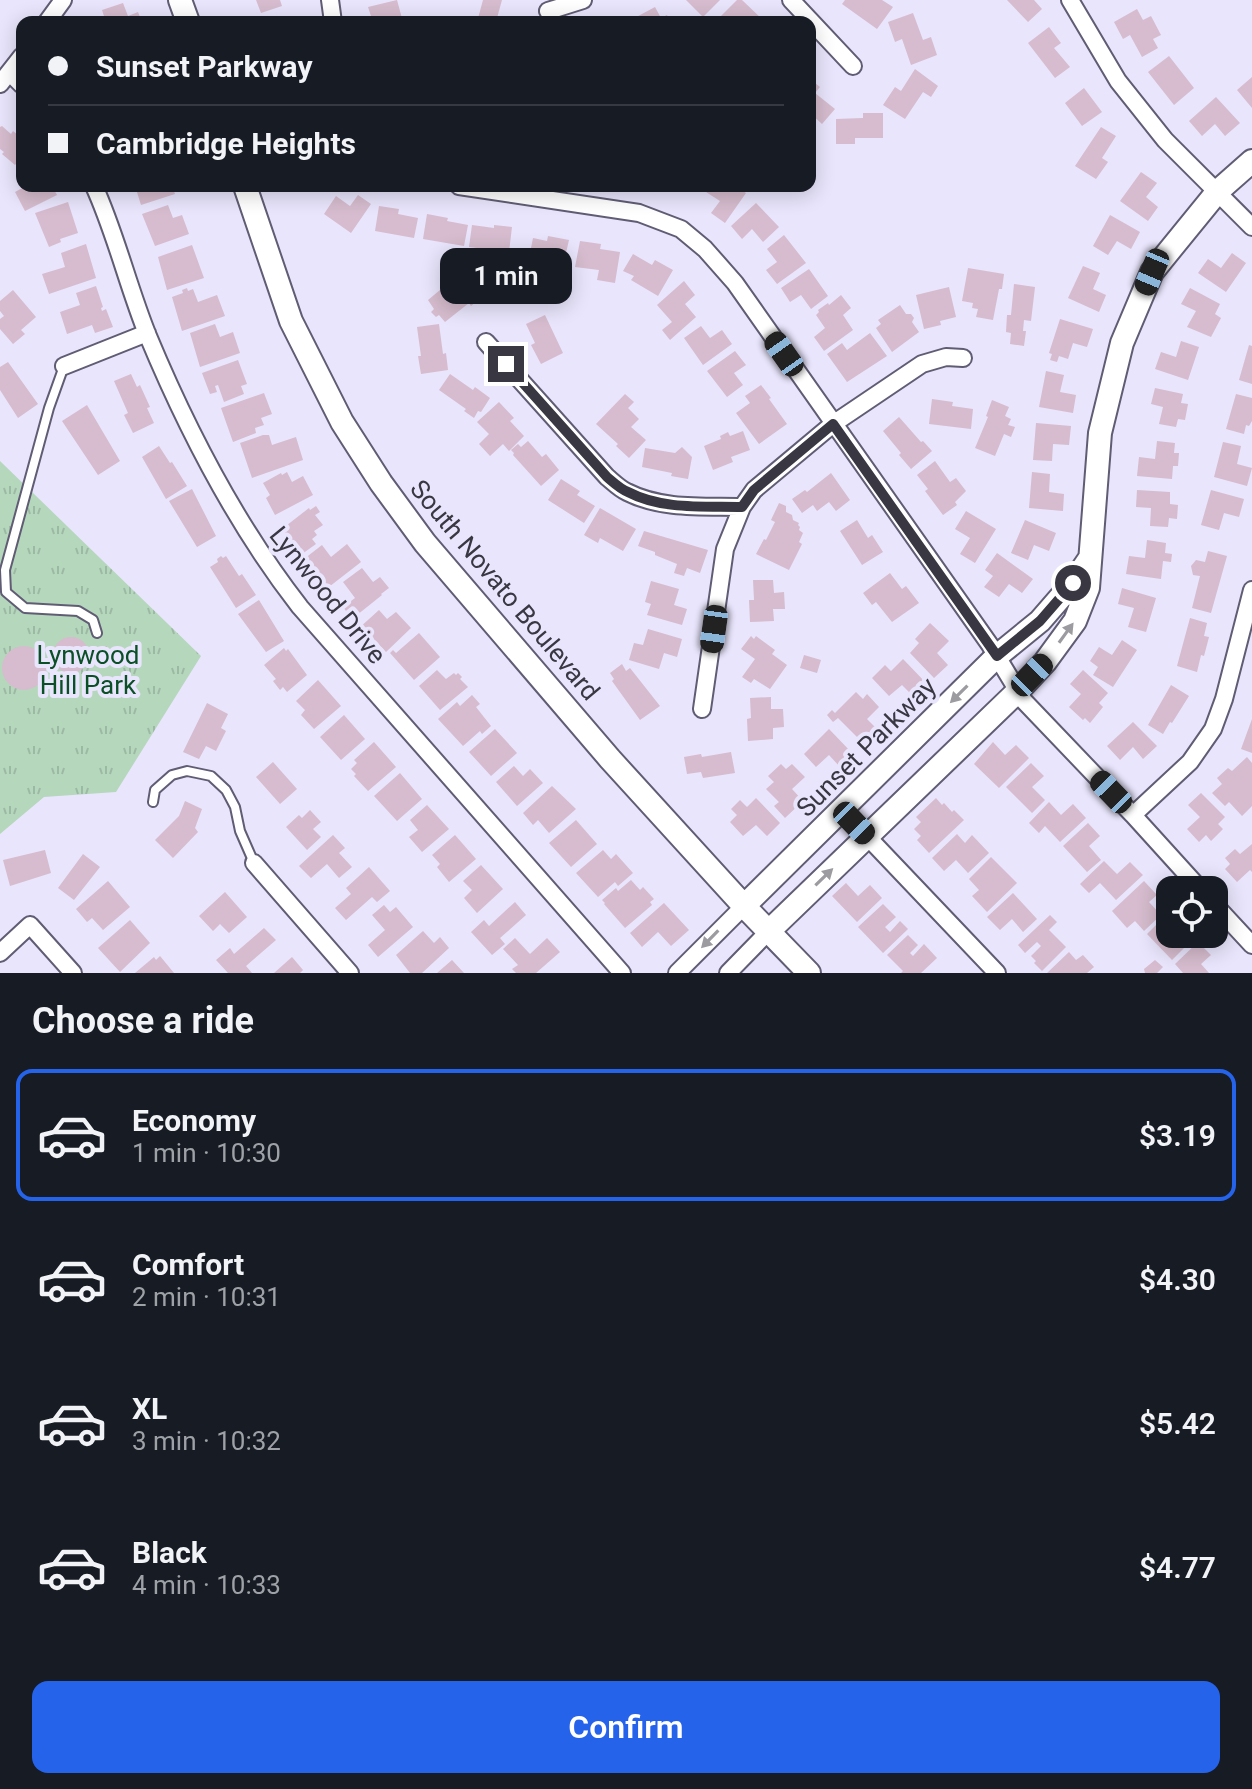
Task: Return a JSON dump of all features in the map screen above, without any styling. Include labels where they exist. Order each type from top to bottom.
[{"type":"main road","points":[[768,932],[1018,691],[1045,662],[1075,621],[1088,588],[1100,433],[1122,343],[1152,272],[1218,191],[1252,161]]},
{"type":"main road","name":"South Novato Boulevard","points":[[247,192],[291,321],[342,422],[381,483],[435,555],[610,759],[809,973]]},
{"type":"main road","name":"Sunset Parkway","points":[[744,906],[997,656],[1040,621],[1073,583],[1090,557]]},
{"type":"street","points":[[548,11],[583,0]]},
{"type":"street","points":[[791,0],[806,16]]},
{"type":"street","points":[[1070,0],[1118,81],[1165,140],[1252,227]]},
{"type":"street","points":[[816,27],[853,66]]},
{"type":"street","name":"Lynwood Drive","points":[[96,192],[147,333],[200,450],[246,532],[272,571],[300,607],[622,973]]},
{"type":"street","points":[[499,192],[639,213],[681,229],[705,249],[735,283],[997,656],[1024,701],[1188,876]]},
{"type":"street","points":[[64,366],[147,333]]},
{"type":"street","points":[[486,342],[607,477],[626,492],[675,505],[742,507]]},
{"type":"street","points":[[702,709],[725,549],[742,507],[754,490],[833,424],[922,364],[946,357],[963,358]]},
{"type":"street","points":[[1133,815],[1190,762],[1213,729],[1224,699],[1252,590]]},
{"type":"street","points":[[842,810],[997,973]]},
{"type":"street","points":[[254,863],[350,973]]},
{"type":"street","name":"Sunset Parkway","points":[[677,973],[744,906]]},
{"type":"street","points":[[1228,917],[1250,938]]},
{"type":"street","points":[[0,953],[30,925],[73,973]]},
{"type":"street","points":[[728,973],[768,932]]},
{"type":"lane","points":[[64,366],[49,408],[5,570],[6,592],[25,608],[78,611],[93,620],[97,633]]},
{"type":"lane","points":[[153,802],[155,790],[172,775],[187,771],[211,776],[226,790],[235,807],[240,831],[254,863]]},
{"type":"green space","name":"Lynwood Hill Park","points":[[0,461],[201,656],[116,792],[44,797],[0,834]]},
{"type":"building","points":[[256,0],[280,0],[282,6],[261,13]]},
{"type":"building","points":[[397,0],[401,16],[371,16],[368,7]]},
{"type":"building","points":[[483,0],[502,0],[498,16],[479,16]]},
{"type":"building","points":[[686,0],[720,0],[704,16]]},
{"type":"building","points":[[737,0],[742,0],[759,16],[721,16]]},
{"type":"building","points":[[845,0],[882,0],[893,7],[877,29],[842,4]]},
{"type":"building","points":[[1007,0],[1034,0],[1042,9],[1028,22]]},
{"type":"building","points":[[123,3],[128,16],[104,16],[102,10]]},
{"type":"building","points":[[655,7],[660,16],[638,16]]},
{"type":"building","points":[[1137,9],[1143,20],[1151,16],[1161,35],[1153,39],[1158,48],[1142,57],[1130,35],[1123,39],[1114,22]]},
{"type":"building","points":[[913,13],[923,40],[931,37],[937,55],[911,65],[902,39],[895,42],[888,22]]},
{"type":"building","points":[[1049,27],[1061,43],[1054,48],[1070,67],[1055,78],[1028,43]]},
{"type":"building","points":[[1169,56],[1194,88],[1174,105],[1148,72]]},
{"type":"building","points":[[915,69],[938,86],[931,97],[923,92],[905,119],[883,105],[895,87],[901,91]]},
{"type":"building","points":[[1252,77],[1252,108],[1237,90]]},
{"type":"building","points":[[1084,88],[1102,112],[1082,126],[1065,103]]},
{"type":"building","points":[[816,94],[835,109],[822,124],[816,118]]},
{"type":"building","points":[[1216,97],[1240,123],[1225,136],[1215,124],[1202,136],[1189,121]]},
{"type":"building","points":[[863,113],[883,113],[883,138],[855,138],[855,144],[836,144],[836,119],[863,118]]},
{"type":"building","points":[[0,127],[11,134],[13,131],[16,133],[15,165],[0,149]]},
{"type":"building","points":[[1101,127],[1116,136],[1102,158],[1108,162],[1096,179],[1075,166]]},
{"type":"building","points":[[1141,172],[1157,183],[1146,197],[1158,207],[1148,221],[1120,201]]},
{"type":"building","points":[[15,192],[55,192],[57,195],[25,211]]},
{"type":"building","points":[[137,192],[175,194],[141,205]]},
{"type":"building","points":[[706,192],[746,193],[725,223],[711,213],[720,201]]},
{"type":"building","points":[[358,195],[371,204],[351,233],[324,214],[336,196],[350,206]]},
{"type":"building","points":[[68,202],[78,233],[60,239],[61,242],[49,247],[35,213]]},
{"type":"building","points":[[756,203],[779,227],[763,242],[752,229],[742,239],[731,226]]},
{"type":"building","points":[[168,205],[173,218],[182,215],[189,234],[155,246],[142,214]]},
{"type":"building","points":[[379,206],[399,209],[398,214],[418,218],[414,238],[375,231]]},
{"type":"building","points":[[427,214],[468,225],[464,246],[423,239]]},
{"type":"building","points":[[1110,215],[1140,232],[1131,249],[1117,241],[1108,255],[1093,246]]},
{"type":"building","points":[[472,225],[512,227],[509,252],[469,247]]},
{"type":"building","points":[[784,235],[806,263],[777,284],[766,270],[777,262],[767,249]]},
{"type":"building","points":[[548,236],[569,240],[563,266],[529,258],[533,238],[547,241]]},
{"type":"building","points":[[580,241],[601,244],[600,249],[620,252],[615,283],[597,280],[599,270],[575,267]]},
{"type":"building","points":[[86,244],[96,278],[49,294],[42,274],[65,267],[61,253]]},
{"type":"building","points":[[192,245],[204,278],[167,290],[158,257]]},
{"type":"building","points":[[1232,253],[1246,263],[1226,292],[1198,273],[1208,259],[1221,268]]},
{"type":"building","points":[[633,254],[652,265],[655,260],[673,270],[658,296],[631,280],[634,276],[623,271]]},
{"type":"building","points":[[1083,266],[1100,273],[1093,289],[1106,295],[1099,312],[1068,298]]},
{"type":"building","points":[[968,268],[1004,274],[993,320],[976,317],[978,309],[972,308],[973,303],[962,301]]},
{"type":"building","points":[[809,269],[828,296],[811,309],[801,295],[790,302],[781,288]]},
{"type":"building","points":[[466,279],[470,284],[473,281],[484,295],[445,322],[439,315],[436,317],[428,300],[452,280],[457,286]]},
{"type":"building","points":[[684,281],[695,295],[685,304],[696,317],[670,340],[662,330],[672,322],[657,305]]},
{"type":"building","points":[[1014,284],[1035,287],[1031,321],[1024,320],[1024,346],[1010,344],[1011,333],[1006,332]]},
{"type":"building","points":[[96,286],[102,311],[106,309],[113,327],[95,333],[92,325],[67,334],[60,312],[80,305],[76,293]]},
{"type":"building","points":[[949,287],[956,317],[924,329],[916,295]]},
{"type":"building","points":[[187,288],[188,291],[193,289],[198,302],[217,295],[225,316],[182,331],[172,297]]},
{"type":"building","points":[[1190,288],[1220,304],[1215,314],[1221,318],[1211,337],[1187,327],[1196,311],[1181,304]]},
{"type":"building","points":[[13,290],[36,317],[21,330],[25,334],[13,344],[0,329],[0,319],[4,316],[0,311],[0,301]]},
{"type":"building","points":[[841,295],[851,308],[843,315],[853,330],[824,351],[814,337],[825,328],[816,315],[818,310]]},
{"type":"building","points":[[900,305],[906,314],[914,318],[912,322],[919,332],[892,352],[876,328],[881,324],[878,320]]},
{"type":"building","points":[[545,315],[563,353],[541,364],[531,345],[535,343],[526,324]]},
{"type":"building","points":[[1060,319],[1093,329],[1087,347],[1073,343],[1068,359],[1059,356],[1057,362],[1050,360],[1052,354],[1049,353]]},
{"type":"building","points":[[215,324],[220,337],[233,332],[240,353],[200,367],[190,333]]},
{"type":"building","points":[[439,324],[448,370],[421,374],[417,327]]},
{"type":"building","points":[[701,326],[710,338],[722,330],[732,344],[703,365],[684,338]]},
{"type":"building","points":[[870,333],[887,356],[847,382],[827,354],[842,343],[847,350]]},
{"type":"building","points":[[1181,341],[1199,347],[1188,380],[1155,369],[1161,352],[1176,357]]},
{"type":"building","points":[[1249,345],[1252,346],[1252,384],[1239,380]]},
{"type":"building","points":[[735,351],[746,365],[734,373],[743,385],[727,397],[707,371]]},
{"type":"building","points":[[238,360],[247,384],[241,386],[244,394],[224,402],[218,385],[215,386],[217,392],[210,394],[202,373]]},
{"type":"building","points":[[8,362],[38,404],[18,418],[0,390],[0,367]]},
{"type":"building","points":[[1046,371],[1064,375],[1060,392],[1076,395],[1073,413],[1039,407]]},
{"type":"building","points":[[131,374],[137,387],[140,385],[154,423],[133,433],[114,381]]},
{"type":"building","points":[[450,374],[490,398],[474,418],[439,390]]},
{"type":"building","points":[[761,385],[787,424],[759,444],[736,413],[750,403],[745,396]]},
{"type":"building","points":[[1155,388],[1183,394],[1181,403],[1188,404],[1185,420],[1178,419],[1176,427],[1159,424],[1163,407],[1151,404]]},
{"type":"building","points":[[264,393],[272,414],[261,418],[264,425],[255,428],[256,433],[233,442],[221,408]]},
{"type":"building","points":[[625,394],[634,402],[628,408],[639,419],[631,427],[646,440],[629,458],[596,424]]},
{"type":"building","points":[[1236,394],[1252,398],[1252,421],[1249,426],[1246,425],[1244,434],[1226,429]]},
{"type":"building","points":[[932,399],[973,409],[971,429],[929,424]]},
{"type":"building","points":[[992,400],[1009,407],[1005,416],[1011,419],[1008,425],[1015,427],[1011,437],[1004,434],[995,456],[975,448]]},
{"type":"building","points":[[499,402],[514,418],[510,421],[524,436],[509,451],[503,444],[490,456],[479,444],[489,434],[477,422]]},
{"type":"building","points":[[87,405],[120,461],[98,475],[62,421]]},
{"type":"building","points":[[899,417],[932,451],[911,469],[883,431]]},
{"type":"building","points":[[1036,423],[1071,426],[1069,445],[1053,444],[1052,461],[1033,460]]},
{"type":"building","points":[[743,431],[750,450],[731,457],[733,462],[713,470],[704,446],[721,439],[720,436],[728,432],[730,436]]},
{"type":"building","points":[[269,435],[272,445],[296,437],[303,460],[252,478],[240,443]]},
{"type":"building","points":[[528,441],[542,457],[546,454],[559,470],[541,486],[511,450]]},
{"type":"building","points":[[1157,441],[1175,443],[1174,453],[1179,453],[1178,466],[1173,466],[1172,479],[1137,476],[1139,457],[1155,459]]},
{"type":"building","points":[[1223,442],[1241,446],[1237,464],[1252,468],[1247,486],[1214,477]]},
{"type":"building","points":[[159,446],[187,486],[166,499],[142,457]]},
{"type":"building","points":[[682,447],[692,457],[688,479],[642,467],[645,448],[675,453]]},
{"type":"building","points":[[935,461],[950,482],[956,478],[966,491],[955,502],[957,505],[943,515],[917,475]]},
{"type":"building","points":[[287,472],[292,482],[303,476],[313,495],[275,515],[266,498],[270,495],[263,483]]},
{"type":"building","points":[[1032,472],[1050,474],[1049,492],[1064,494],[1063,511],[1029,508]]},
{"type":"building","points":[[831,473],[850,500],[836,511],[829,502],[817,511],[813,505],[802,513],[792,499],[805,490],[807,492]]},
{"type":"building","points":[[561,479],[580,491],[577,495],[595,506],[584,523],[548,500]]},
{"type":"building","points":[[192,489],[216,536],[197,547],[169,501]]},
{"type":"building","points":[[1137,490],[1170,492],[1170,504],[1178,505],[1177,519],[1169,518],[1168,527],[1150,526],[1151,508],[1136,507]]},
{"type":"building","points":[[1211,490],[1244,499],[1239,517],[1224,513],[1219,530],[1201,525]]},
{"type":"building","points":[[779,503],[786,506],[786,512],[799,523],[799,530],[803,533],[799,542],[802,544],[789,570],[756,554],[775,522],[771,520]]},
{"type":"building","points":[[316,506],[320,512],[315,515],[323,525],[314,531],[317,535],[312,539],[316,544],[302,554],[282,529]]},
{"type":"building","points":[[600,508],[636,529],[623,551],[600,538],[598,543],[584,535]]},
{"type":"building","points":[[966,511],[996,529],[975,563],[960,554],[970,538],[955,529]]},
{"type":"building","points":[[857,520],[868,538],[872,535],[883,552],[862,565],[840,531]]},
{"type":"building","points":[[1025,520],[1056,533],[1049,551],[1034,545],[1028,560],[1011,553]]},
{"type":"building","points":[[644,531],[708,550],[700,573],[687,568],[684,576],[674,573],[677,564],[638,546]]},
{"type":"building","points":[[1147,540],[1166,543],[1165,553],[1172,554],[1171,562],[1163,561],[1161,579],[1126,574],[1129,556],[1145,558]]},
{"type":"building","points":[[347,544],[361,562],[325,590],[304,559],[322,545],[331,557]]},
{"type":"building","points":[[1208,551],[1227,556],[1211,613],[1192,608],[1200,576],[1193,575],[1191,566],[1196,560],[1205,562]]},
{"type":"building","points":[[997,553],[1033,579],[1022,593],[1009,584],[999,597],[984,587],[993,576],[985,570]]},
{"type":"building","points":[[221,556],[226,556],[256,595],[236,608],[210,567]]},
{"type":"building","points":[[362,568],[373,582],[380,577],[389,588],[352,619],[343,607],[355,598],[343,582]]},
{"type":"building","points":[[890,573],[902,589],[906,586],[919,603],[892,622],[876,602],[872,605],[863,593]]},
{"type":"building","points":[[753,580],[773,580],[774,593],[784,592],[785,609],[773,609],[774,621],[750,622],[749,600],[754,600]]},
{"type":"building","points":[[651,581],[679,589],[674,605],[687,609],[682,625],[647,615],[651,604],[645,602]]},
{"type":"building","points":[[1122,588],[1156,598],[1146,632],[1128,627],[1134,608],[1118,604]]},
{"type":"building","points":[[259,600],[284,641],[266,652],[238,614]]},
{"type":"building","points":[[379,610],[387,619],[396,612],[411,628],[386,652],[373,638],[369,641],[358,629]]},
{"type":"building","points":[[1190,618],[1207,623],[1204,636],[1209,637],[1197,672],[1177,666]]},
{"type":"building","points":[[930,623],[949,641],[937,653],[948,665],[934,678],[910,653],[919,643],[915,639]]},
{"type":"building","points":[[648,629],[682,639],[677,657],[664,653],[659,669],[629,660],[634,643],[643,645]]},
{"type":"building","points":[[419,633],[440,657],[414,680],[390,653],[393,650],[396,653]]},
{"type":"building","points":[[751,636],[754,639],[756,636],[775,650],[772,654],[787,665],[770,689],[754,679],[751,683],[742,677],[755,659],[741,649]]},
{"type":"building","points":[[71,637],[84,642],[89,655],[84,668],[71,673],[58,668],[53,655],[58,642]]},
{"type":"building","points":[[1122,640],[1137,650],[1113,687],[1093,675],[1098,667],[1090,661],[1099,647],[1112,655]]},
{"type":"building","points":[[24,646],[40,652],[46,668],[40,684],[24,690],[8,684],[2,668],[8,652]]},
{"type":"building","points":[[284,648],[307,675],[287,692],[283,687],[280,690],[273,681],[276,679],[264,665]]},
{"type":"building","points":[[804,655],[821,660],[817,673],[800,668]]},
{"type":"building","points":[[903,659],[927,684],[914,697],[902,685],[889,696],[872,678],[885,665],[891,671]]},
{"type":"building","points":[[622,664],[626,671],[630,668],[660,706],[640,720],[612,681],[614,679],[610,673]]},
{"type":"building","points":[[437,670],[446,679],[458,673],[468,687],[440,710],[419,686]]},
{"type":"building","points":[[1083,670],[1108,693],[1099,703],[1103,707],[1090,723],[1069,707],[1081,694],[1070,684]]},
{"type":"building","points":[[318,680],[341,706],[314,729],[301,715],[305,710],[296,701]]},
{"type":"building","points":[[1171,685],[1189,696],[1163,734],[1148,725]]},
{"type":"building","points":[[856,692],[863,699],[867,694],[879,707],[867,719],[878,730],[864,744],[838,718],[833,722],[827,715],[832,710],[835,713]]},
{"type":"building","points":[[472,695],[480,704],[476,707],[491,726],[463,746],[438,719],[457,702],[460,706]]},
{"type":"building","points":[[771,697],[771,709],[783,709],[784,727],[773,728],[773,739],[748,741],[750,698]]},
{"type":"building","points":[[207,703],[228,714],[221,728],[226,731],[216,751],[206,746],[199,759],[183,752]]},
{"type":"building","points":[[344,715],[365,739],[341,760],[320,737]]},
{"type":"building","points":[[1252,719],[1252,753],[1241,749]]},
{"type":"building","points":[[1133,722],[1157,746],[1143,759],[1133,747],[1120,760],[1107,746]]},
{"type":"building","points":[[495,729],[517,753],[491,776],[469,752]]},
{"type":"building","points":[[829,729],[853,754],[840,767],[829,755],[816,767],[804,754]]},
{"type":"building","points":[[374,742],[396,767],[368,791],[351,769],[357,763],[354,760]]},
{"type":"building","points":[[993,742],[1005,755],[1016,745],[1029,758],[999,788],[974,764]]},
{"type":"building","points":[[731,752],[735,773],[703,778],[701,772],[687,774],[684,757]]},
{"type":"building","points":[[1247,757],[1252,763],[1252,806],[1242,816],[1229,802],[1225,806],[1212,793],[1222,784],[1217,778],[1228,768],[1232,771]]},
{"type":"building","points":[[273,762],[297,789],[280,804],[256,777]]},
{"type":"building","points":[[1031,763],[1044,776],[1032,787],[1045,800],[1032,813],[1006,787]]},
{"type":"building","points":[[781,764],[786,769],[792,764],[805,777],[792,789],[803,801],[785,818],[774,806],[779,802],[766,789],[774,782],[768,776]]},
{"type":"building","points":[[514,766],[523,776],[530,769],[543,783],[517,806],[496,782]]},
{"type":"building","points":[[400,773],[422,799],[397,821],[374,796]]},
{"type":"building","points":[[552,786],[576,809],[549,833],[538,820],[533,825],[523,813]]},
{"type":"building","points":[[1201,793],[1225,817],[1218,824],[1223,829],[1211,841],[1206,835],[1199,842],[1187,829],[1200,817],[1188,805]]},
{"type":"building","points":[[756,798],[780,823],[767,836],[756,825],[743,836],[730,822],[737,815],[731,809],[740,800],[747,807]]},
{"type":"building","points":[[936,798],[964,820],[929,853],[917,840],[921,836],[914,829],[921,822],[916,817]]},
{"type":"building","points":[[185,801],[202,809],[195,828],[198,832],[173,858],[155,840],[179,816]]},
{"type":"building","points":[[1049,802],[1061,815],[1073,804],[1086,818],[1060,842],[1045,826],[1039,833],[1029,823]]},
{"type":"building","points":[[427,805],[449,829],[422,852],[409,837],[418,830],[410,820]]},
{"type":"building","points":[[310,810],[321,822],[313,829],[321,837],[307,850],[286,827]]},
{"type":"building","points":[[576,820],[597,844],[571,867],[549,843]]},
{"type":"building","points":[[1088,823],[1100,836],[1089,846],[1101,860],[1087,872],[1063,846]]},
{"type":"building","points":[[957,834],[965,843],[972,835],[989,853],[968,873],[956,860],[944,871],[932,858]]},
{"type":"building","points":[[333,835],[345,848],[339,853],[352,867],[339,878],[327,864],[311,878],[299,866]]},
{"type":"building","points":[[455,835],[476,859],[449,882],[432,855]]},
{"type":"building","points":[[1252,844],[1252,872],[1250,870],[1237,882],[1225,869],[1230,864],[1225,858],[1235,849],[1240,854]]},
{"type":"building","points":[[45,850],[51,873],[10,886],[3,860]]},
{"type":"building","points":[[603,850],[611,859],[616,854],[633,873],[618,886],[615,882],[598,897],[576,873]]},
{"type":"building","points":[[83,854],[100,867],[74,900],[58,888]]},
{"type":"building","points":[[991,857],[1017,883],[987,912],[972,896],[979,890],[969,879]]},
{"type":"building","points":[[1104,861],[1117,874],[1130,862],[1143,875],[1116,900],[1100,883],[1089,893],[1080,884]]},
{"type":"building","points":[[481,865],[503,889],[477,913],[464,898],[472,890],[463,881]]},
{"type":"building","points":[[369,867],[390,891],[377,902],[372,897],[346,920],[335,908],[351,894],[346,888]]},
{"type":"building","points":[[631,880],[654,899],[650,902],[652,905],[625,928],[602,900]]},
{"type":"building","points":[[108,881],[130,907],[103,930],[92,918],[87,922],[76,909]]},
{"type":"building","points":[[1144,881],[1156,894],[1149,902],[1156,910],[1156,920],[1144,931],[1135,921],[1127,928],[1112,911]]},
{"type":"building","points":[[846,883],[858,896],[870,885],[882,898],[857,922],[832,896]]},
{"type":"building","points":[[225,892],[247,917],[229,933],[220,924],[213,931],[199,916]]},
{"type":"building","points":[[1013,893],[1037,919],[1023,932],[1012,919],[1000,930],[987,917]]},
{"type":"building","points":[[515,902],[526,915],[500,938],[505,944],[492,955],[471,932],[484,920],[489,926]]},
{"type":"building","points":[[664,903],[689,930],[671,946],[658,932],[642,947],[630,933]]},
{"type":"building","points":[[883,904],[896,917],[885,927],[890,932],[900,921],[908,929],[883,953],[858,927]]},
{"type":"building","points":[[384,905],[390,912],[396,907],[413,927],[378,957],[368,945],[385,930],[372,915]]},
{"type":"building","points":[[1050,915],[1057,922],[1049,930],[1066,947],[1042,971],[1031,956],[1041,946],[1037,942],[1025,953],[1018,945]]},
{"type":"building","points":[[130,920],[150,943],[120,972],[98,948]]},
{"type":"building","points":[[1156,925],[1156,943],[1147,934]]},
{"type":"building","points":[[264,928],[276,940],[246,966],[252,973],[228,973],[216,960],[230,948],[234,954]]},
{"type":"building","points":[[423,931],[434,943],[440,937],[449,948],[422,973],[410,973],[396,955]]},
{"type":"building","points":[[908,935],[918,945],[910,953],[913,956],[924,944],[937,958],[921,973],[901,973],[903,971],[887,955]]},
{"type":"building","points":[[515,938],[530,954],[547,938],[560,952],[536,973],[516,973],[512,969],[518,965],[503,949]]},
{"type":"building","points":[[1160,948],[1184,948],[1172,960]]},
{"type":"building","points":[[1192,948],[1204,948],[1211,955],[1201,964],[1209,973],[1183,973],[1175,964]]},
{"type":"building","points":[[1069,952],[1076,960],[1083,955],[1094,967],[1087,973],[1047,973]]},
{"type":"building","points":[[160,956],[174,973],[135,973],[154,957],[156,960]]},
{"type":"building","points":[[292,957],[303,970],[300,973],[274,973]]},
{"type":"building","points":[[452,960],[464,973],[437,973]]},
{"type":"building","points":[[1155,960],[1163,967],[1157,973],[1145,973],[1144,969]]},
{"type":"route","points":[[506,364],[607,477],[626,492],[651,501],[675,505],[742,507],[754,490],[833,424],[997,656],[1040,621],[1073,583]]}]
